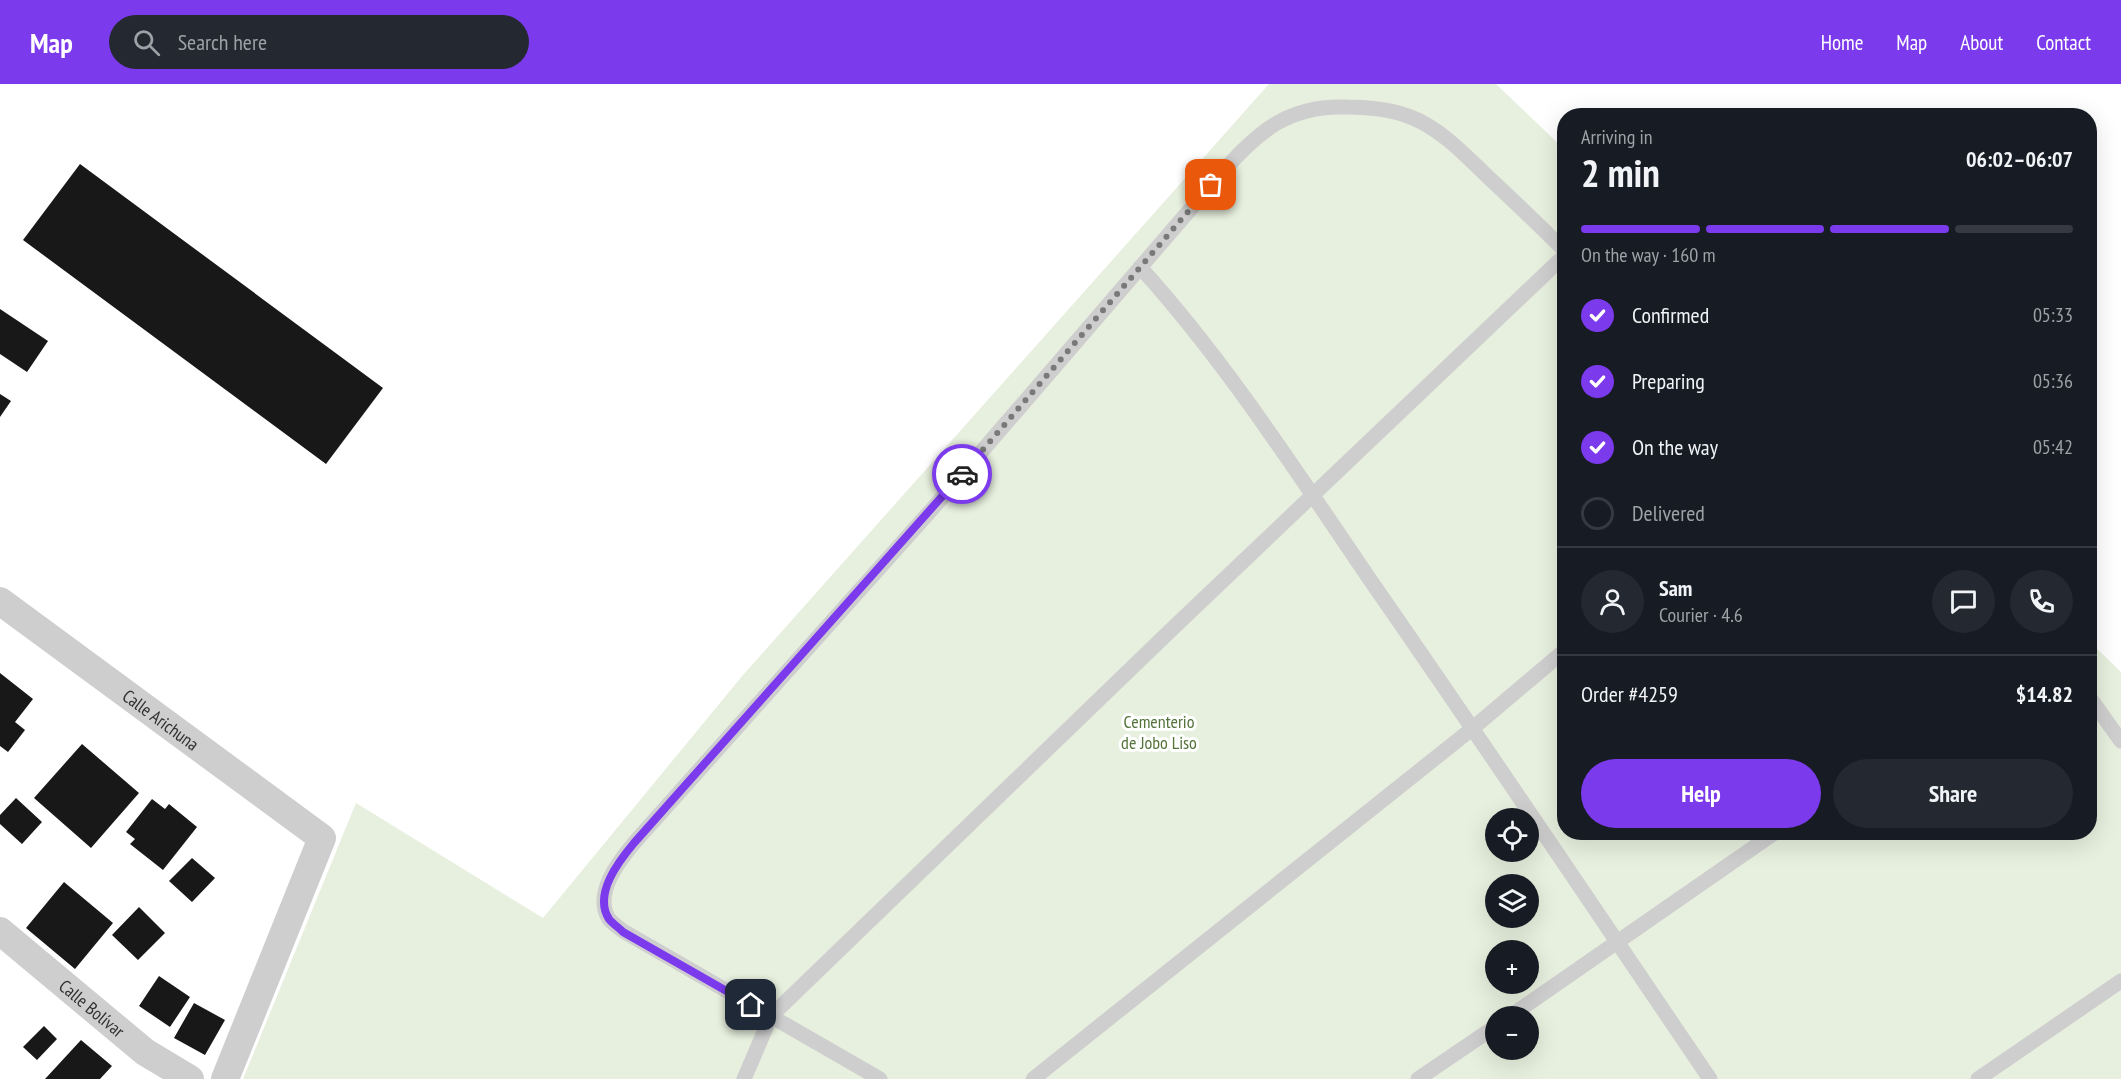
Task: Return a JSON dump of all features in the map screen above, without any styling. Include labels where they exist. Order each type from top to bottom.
[{"type":"street","name":"Calle Arichuna","points":[[0,601],[322,838],[225,1079]]},
{"type":"street","name":"Calle Bolívar","points":[[0,931],[145,1052],[190,1079]]},
{"type":"lane","points":[[880,1079],[623,932],[610,920],[604,897],[610,877],[621,858],[933,508],[1245,146],[1266,128],[1283,118],[1305,111],[1339,106],[1375,107],[1414,118],[1443,136],[1475,164],[1557,243]]},
{"type":"lane","points":[[744,1079],[771,1016],[1557,263]]},
{"type":"lane","points":[[1140,267],[1174,304],[1203,341],[1312,495],[1473,728],[1710,1079]]},
{"type":"lane","points":[[1033,1079],[1473,728],[1557,657]]},
{"type":"lane","points":[[2097,708],[2121,741]]},
{"type":"lane","points":[[1525,1006],[1764,840]]},
{"type":"lane","points":[[1978,1079],[2121,981]]},
{"type":"lane","points":[[1418,1079],[1485,1033]]},
{"type":"green space","name":"Cementerio de Jobo Liso","points":[[1269,84],[1496,84],[1557,142],[1557,840],[2097,840],[2097,649],[2121,672],[2121,1079],[243,1079],[356,803],[543,918],[743,675]]},
{"type":"building","points":[[80,164],[383,388],[326,464],[23,240]]},
{"type":"building","points":[[0,309],[48,341],[27,372],[0,354]]},
{"type":"building","points":[[0,394],[11,401],[0,417]]},
{"type":"building","points":[[0,673],[33,699],[15,722],[25,730],[8,752],[0,746]]},
{"type":"building","points":[[82,744],[139,793],[91,848],[34,798]]},
{"type":"building","points":[[16,798],[42,822],[22,844],[0,824],[0,815]]},
{"type":"building","points":[[152,799],[165,809],[169,804],[197,827],[163,870],[130,844],[135,839],[126,832]]},
{"type":"building","points":[[192,858],[215,878],[192,902],[169,881]]},
{"type":"building","points":[[64,882],[113,923],[75,969],[26,928]]},
{"type":"building","points":[[139,907],[165,933],[138,960],[112,935]]},
{"type":"building","points":[[159,976],[190,997],[170,1027],[139,1006]]},
{"type":"building","points":[[194,1003],[225,1020],[205,1055],[174,1038]]},
{"type":"building","points":[[44,1026],[57,1039],[37,1060],[23,1047]]},
{"type":"building","points":[[81,1040],[112,1066],[100,1079],[45,1079]]},
{"type":"way so far","points":[[962,474],[1211,185]]},
{"type":"route","points":[[751,1005],[623,932],[610,920],[607,913],[604,897],[610,877],[621,858],[634,843],[962,474]]}]
